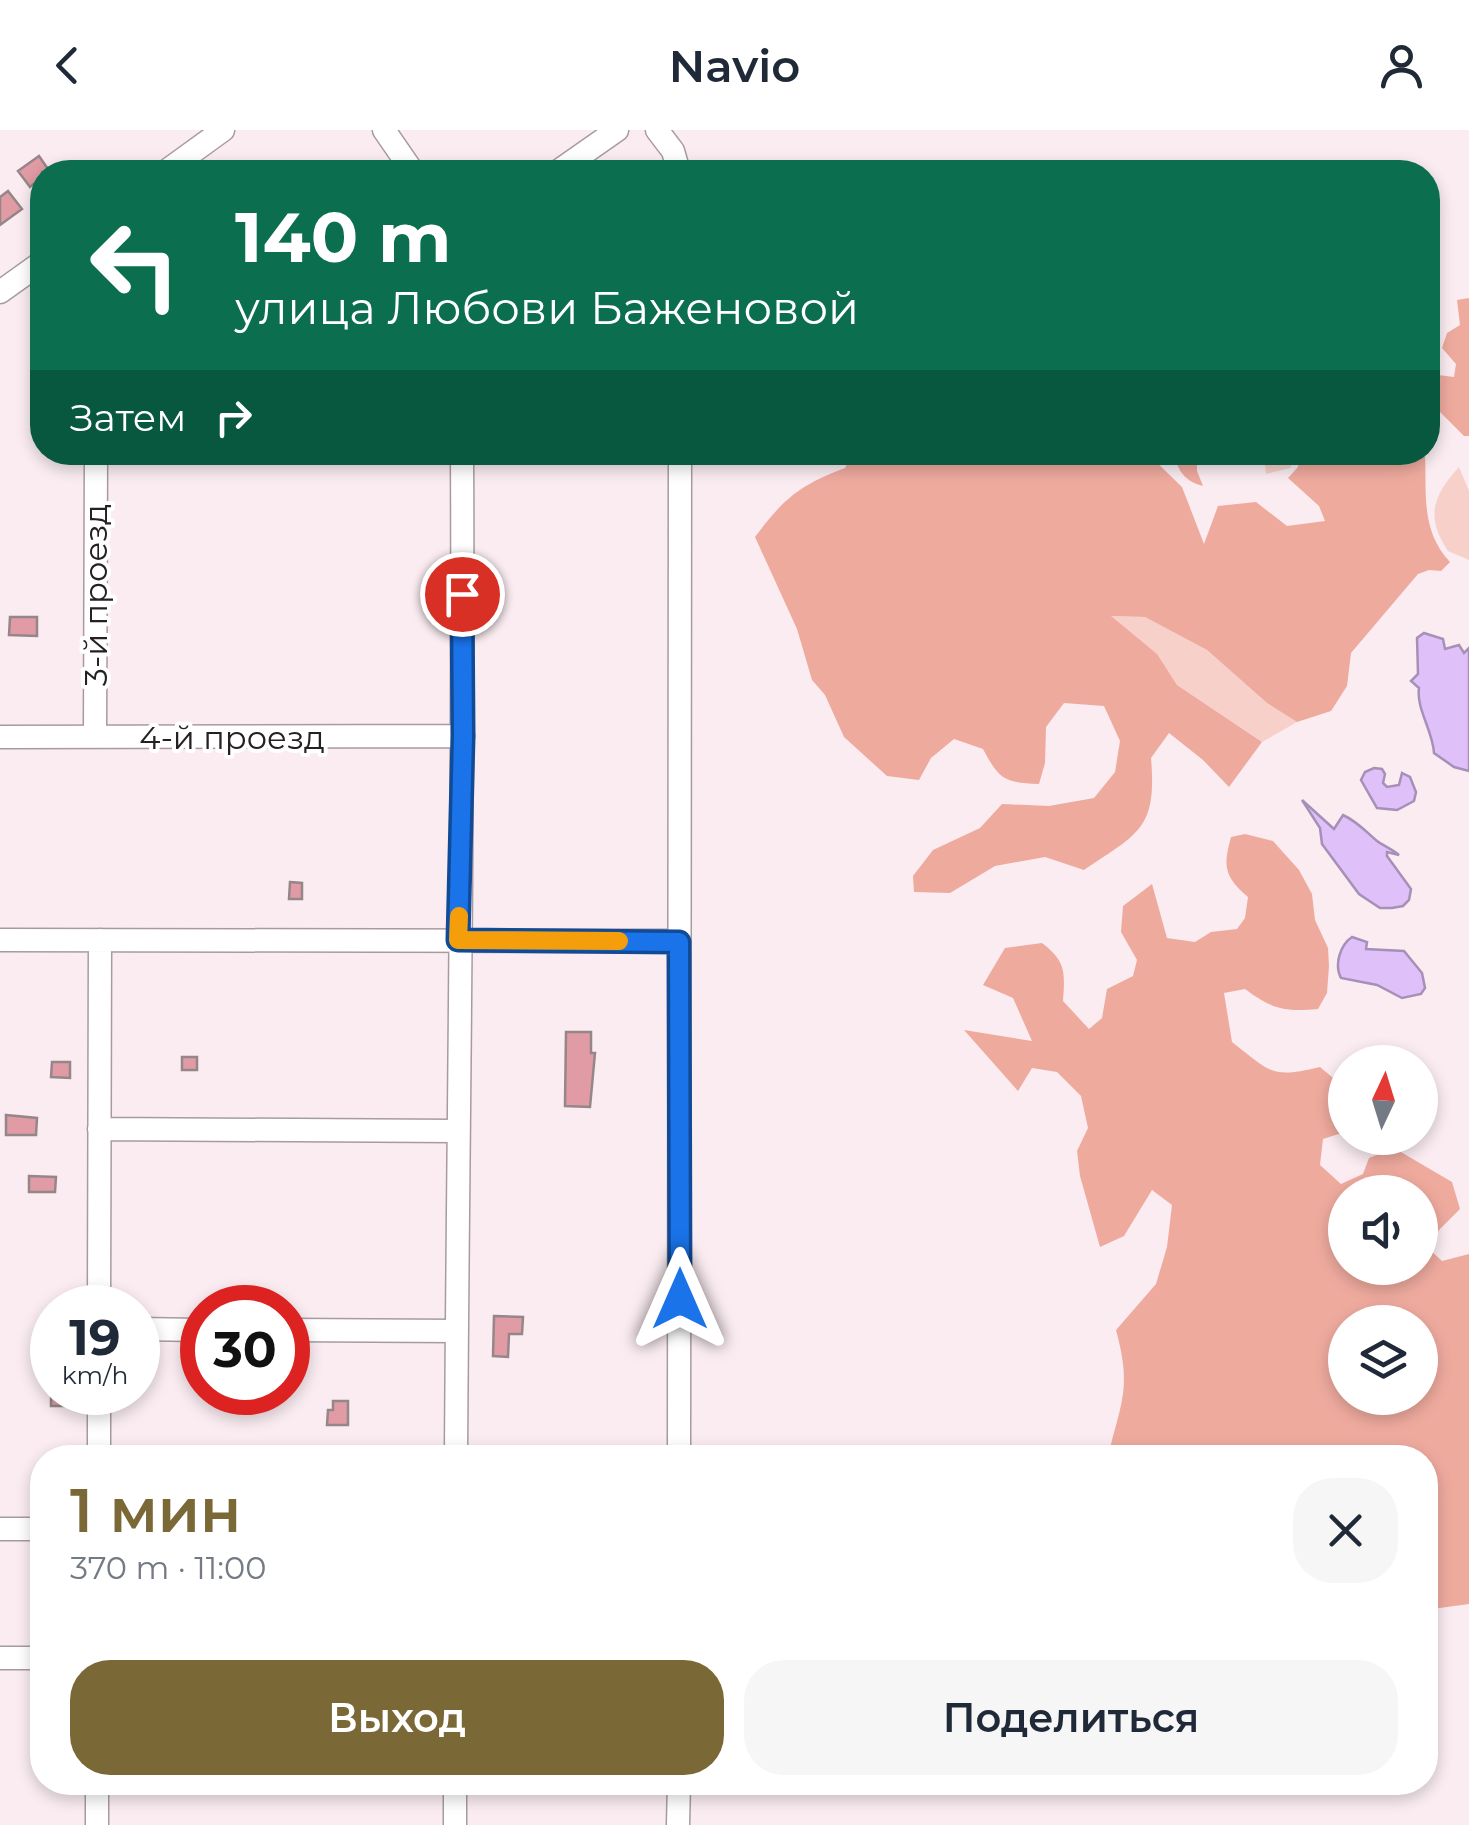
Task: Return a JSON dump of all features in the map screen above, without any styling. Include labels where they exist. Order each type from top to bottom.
[{"type":"street","points":[[182,160],[223,130]]},
{"type":"street","points":[[384,130],[405,160]]},
{"type":"street","points":[[574,160],[617,130]]},
{"type":"street","points":[[657,130],[676,160]]},
{"type":"street","points":[[0,292],[30,278]]},
{"type":"street","name":"3-й проезд","points":[[95,737],[96,465]]},
{"type":"street","points":[[456,1445],[462,465]]},
{"type":"street","points":[[680,465],[680,1445]]},
{"type":"street","name":"4-й проезд","points":[[0,738],[463,736]]},
{"type":"street","points":[[0,940],[679,942]]},
{"type":"street","points":[[99,1285],[100,940]]},
{"type":"street","points":[[99,1129],[456,1131]]},
{"type":"street","points":[[310,1330],[457,1331]]},
{"type":"street","points":[[98,1445],[99,1415]]},
{"type":"street","points":[[0,1529],[30,1530]]},
{"type":"street","points":[[0,1658],[30,1658]]},
{"type":"street","points":[[97,1825],[98,1795]]},
{"type":"street","points":[[455,1795],[455,1825]]},
{"type":"street","points":[[678,1795],[678,1825]]},
{"type":"shaded area","points":[[1469,298],[1469,436],[1464,436],[1440,412],[1440,375],[1454,377],[1456,364],[1442,348],[1447,333],[1460,325],[1457,300]]},
{"type":"shaded area","points":[[847,465],[1159,465],[1182,487],[1204,544],[1218,506],[1256,502],[1287,526],[1325,521],[1319,506],[1288,478],[1298,467],[1425,465],[1429,524],[1450,562],[1441,571],[1418,574],[1351,653],[1347,686],[1331,711],[1297,722],[1267,703],[1207,650],[1145,617],[1111,616],[1157,654],[1177,685],[1262,742],[1229,787],[1169,733],[1151,758],[1151,800],[1140,827],[1119,847],[1084,870],[1045,857],[995,866],[950,893],[914,892],[913,876],[933,850],[980,828],[1002,804],[1049,806],[1094,798],[1115,772],[1120,741],[1104,706],[1064,703],[1046,727],[1045,763],[1039,784],[1004,777],[983,749],[954,739],[931,758],[919,780],[887,776],[844,737],[825,695],[812,680],[797,629],[755,537],[775,512],[804,487]]},
{"type":"shaded area","points":[[1178,465],[1197,465],[1203,486],[1191,481]]},
{"type":"shaded area","points":[[1265,465],[1292,465],[1290,468],[1266,474]]},
{"type":"shaded area","points":[[1459,467],[1469,491],[1469,560],[1448,551],[1436,527],[1438,497]]},
{"type":"shaded area","points":[[1109,616],[1145,617],[1207,650],[1267,703],[1297,722],[1262,742],[1177,685],[1156,654]]},
{"type":"shaded area","points":[[1424,633],[1443,639],[1445,649],[1459,645],[1464,653],[1469,648],[1469,771],[1454,767],[1434,753],[1419,688],[1411,681],[1418,674],[1417,638]]},
{"type":"shaded area","points":[[1382,769],[1387,787],[1399,785],[1402,773],[1410,777],[1416,792],[1414,801],[1397,810],[1377,808],[1361,780],[1365,772]]},
{"type":"shaded area","points":[[1302,800],[1334,829],[1343,815],[1399,855],[1387,852],[1411,889],[1409,900],[1403,906],[1380,908],[1359,894],[1322,844],[1320,828]]},
{"type":"shaded area","points":[[1245,834],[1273,841],[1299,870],[1312,894],[1315,920],[1328,948],[1327,993],[1318,1009],[1279,1008],[1245,989],[1224,993],[1232,1042],[1255,1060],[1280,1072],[1320,1067],[1328,1074],[1328,1137],[1323,1139],[1320,1165],[1331,1175],[1328,1175],[1328,1285],[1438,1285],[1438,1257],[1442,1261],[1469,1254],[1469,1604],[1438,1608],[1438,1445],[1111,1445],[1124,1381],[1116,1330],[1156,1284],[1167,1247],[1172,1205],[1152,1190],[1124,1236],[1100,1247],[1080,1176],[1077,1151],[1088,1128],[1081,1096],[1057,1072],[1032,1068],[1018,1091],[964,1030],[1032,1041],[1013,998],[983,985],[1005,948],[1042,943],[1062,968],[1063,1001],[1089,1029],[1102,1018],[1107,989],[1133,976],[1137,960],[1121,932],[1123,906],[1152,884],[1167,938],[1195,942],[1211,932],[1237,929],[1245,918],[1248,897],[1228,870],[1231,837]]},
{"type":"shaded area","points":[[1352,937],[1367,942],[1366,949],[1404,951],[1422,973],[1425,988],[1421,994],[1402,998],[1377,985],[1341,978],[1339,956]]},
{"type":"shaded area","points":[[1406,1155],[1452,1182],[1460,1209],[1438,1232],[1438,1175],[1361,1175],[1369,1158]]},
{"type":"building","points":[[30,162],[30,187],[18,171]]},
{"type":"building","points":[[8,191],[22,209],[0,225],[0,197]]},
{"type":"building","points":[[10,617],[37,617],[37,636],[9,635]]},
{"type":"building","points":[[290,882],[302,883],[302,899],[289,899]]},
{"type":"building","points":[[566,1032],[591,1032],[591,1053],[595,1053],[590,1107],[565,1106]]},
{"type":"building","points":[[182,1057],[197,1057],[197,1070],[182,1070]]},
{"type":"building","points":[[52,1062],[70,1062],[70,1078],[51,1077]]},
{"type":"building","points":[[6,1115],[37,1118],[36,1135],[6,1135]]},
{"type":"building","points":[[29,1176],[56,1177],[55,1192],[29,1192]]},
{"type":"building","points":[[494,1316],[523,1317],[522,1334],[509,1334],[508,1357],[493,1356]]},
{"type":"building","points":[[333,1401],[348,1401],[348,1425],[327,1425]]},
{"type":"slow traffic","points":[[459,916],[458,940],[619,941]]},
{"type":"route","points":[[462,594],[458,940],[679,942],[680,1299]]}]
